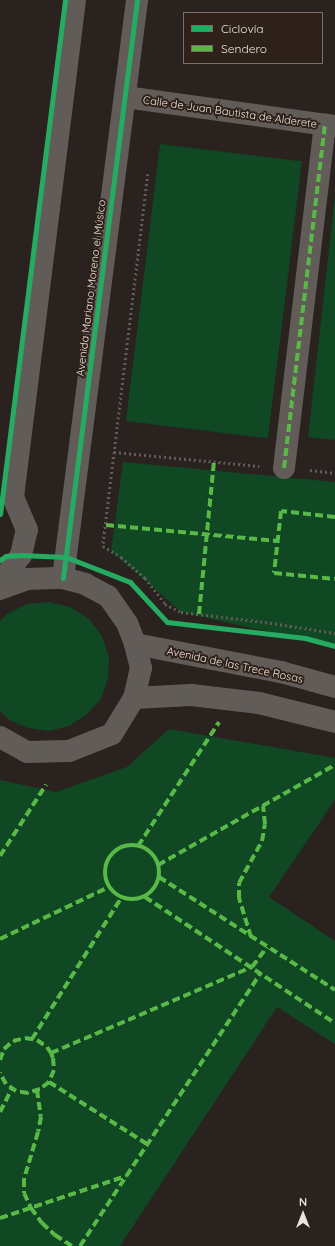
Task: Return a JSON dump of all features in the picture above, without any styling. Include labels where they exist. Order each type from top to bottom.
[{"type":"street","points":[[0,583],[21,555],[27,530],[14,497],[75,0]]},
{"type":"street","name":"Avenida Mariano Moreno el Músico","points":[[63,578],[138,0]]},
{"type":"street","name":"Calle de Juan Bautista de Alderete","points":[[125,97],[330,125]]},
{"type":"street","points":[[284,468],[330,125]]},
{"type":"street","points":[[0,590],[28,578],[63,578],[85,584],[108,596],[127,622],[135,644],[141,668],[134,698],[112,734],[70,752],[27,752],[0,737]]},
{"type":"street","name":"Avenida de las Trece Rosas","points":[[135,644],[280,672],[335,687]]},
{"type":"street","points":[[134,698],[191,695],[259,703],[335,722]]},
{"type":"path","points":[[148,174],[103,546],[120,557],[145,578],[165,604],[181,612],[265,622],[335,633]]},
{"type":"path","points":[[114,452],[335,473]]},
{"type":"green space","points":[[160,144],[302,161],[268,438],[126,421]]},
{"type":"green space","points":[[335,195],[335,440],[308,437]]},
{"type":"green space","points":[[123,462],[335,482],[335,647],[181,612],[111,551]]},
{"type":"green space","points":[[49,602],[70,607],[89,619],[102,636],[109,657],[108,678],[101,699],[86,715],[69,726],[49,731],[28,728],[9,720],[0,711],[0,621],[7,614],[27,604]]},
{"type":"green space","points":[[169,729],[335,758],[335,800],[269,897],[335,941],[335,1044],[277,1007],[120,1246],[0,1246],[0,780],[56,792],[127,767]]},
{"type":"marked path","points":[[284,468],[325,124]]},
{"type":"marked path","points":[[199,614],[214,461]]},
{"type":"marked path","points":[[335,517],[281,511],[274,573],[335,579]]},
{"type":"marked path","points":[[106,525],[277,541]]},
{"type":"marked path","points":[[138,846],[219,722]]},
{"type":"marked path","points":[[158,865],[335,765]]},
{"type":"marked path","points":[[0,856],[46,785]]},
{"type":"marked path","points":[[251,937],[239,898],[239,883],[262,841],[265,824],[263,806]]},
{"type":"marked path","points":[[127,845],[137,845],[147,849],[155,857],[159,867],[159,872],[159,877],[155,887],[147,895],[137,899],[127,899],[117,895],[109,887],[105,877],[105,867],[109,857],[117,849],[127,845]]},
{"type":"marked path","points":[[159,877],[335,990]]},
{"type":"marked path","points":[[0,939],[109,887]]},
{"type":"marked path","points":[[145,897],[335,1023]]},
{"type":"marked path","points":[[32,1039],[121,898]]},
{"type":"marked path","points":[[51,1053],[252,967],[267,947]]},
{"type":"marked path","points":[[80,1246],[261,973]]},
{"type":"marked path","points":[[0,1060],[4,1049],[13,1041],[25,1038],[37,1040],[47,1047],[51,1053],[54,1070],[49,1082],[40,1089],[28,1093],[16,1091],[6,1084],[0,1073]]},
{"type":"marked path","points":[[49,1082],[147,1144]]},
{"type":"marked path","points":[[0,1112],[12,1088]]},
{"type":"marked path","points":[[37,1090],[41,1117],[24,1179],[24,1193],[31,1208],[42,1223],[55,1235],[72,1246]]},
{"type":"marked path","points":[[0,1218],[126,1176]]},
{"type":"cycle path","points":[[0,514],[65,0]]},
{"type":"cycle path","points":[[63,578],[137,0]]},
{"type":"cycle path","points":[[0,560],[6,556],[21,555],[66,557],[130,582],[167,622],[305,638],[335,646]]}]
